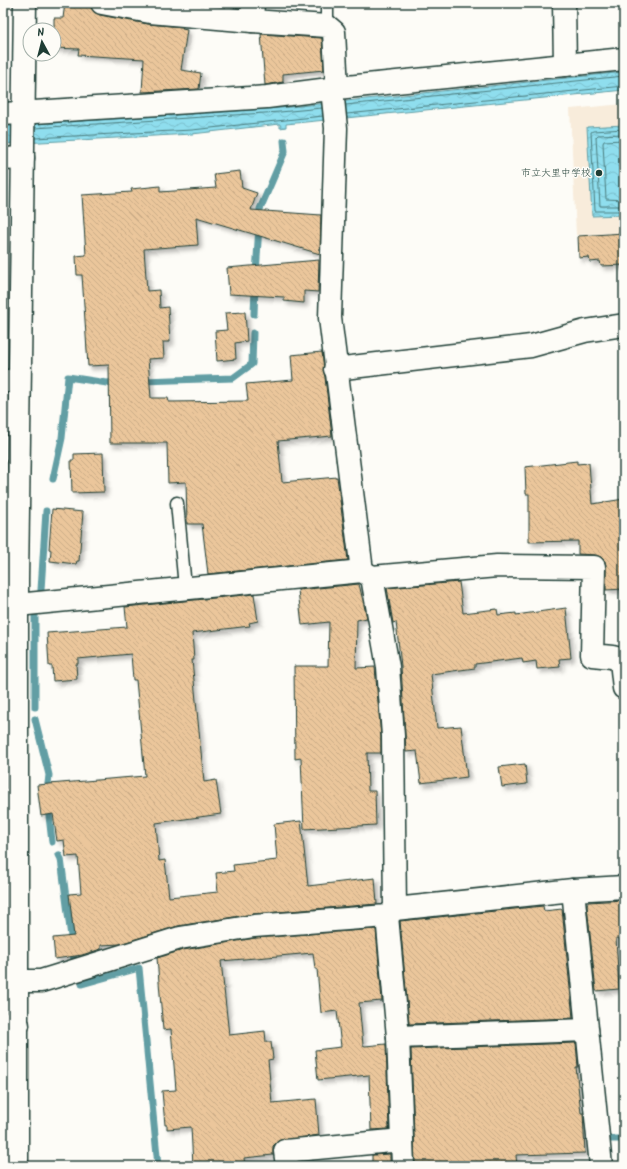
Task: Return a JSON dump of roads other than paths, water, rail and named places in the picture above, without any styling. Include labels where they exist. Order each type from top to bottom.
[{"type":"street","points":[[17,1166],[10,1024],[18,981],[17,605],[10,581],[11,381],[17,114],[25,3]]},
{"type":"street","points":[[102,3],[150,12],[252,12],[327,26],[334,32],[334,90],[336,128],[330,318],[335,369],[367,574],[388,667],[393,749],[391,912],[404,1166]]},
{"type":"street","points":[[564,3],[565,65]]},
{"type":"street","points":[[17,114],[267,97],[624,59]]},
{"type":"street","points":[[335,369],[531,346],[585,331],[624,326]]},
{"type":"street","points":[[17,605],[185,587],[367,574],[497,566],[594,567],[592,655],[612,656],[623,660],[624,688]]},
{"type":"street","points":[[18,981],[41,981],[180,938],[254,926],[391,912],[573,890],[624,887]]},
{"type":"street","points":[[573,890],[601,1166]]},
{"type":"street","points":[[398,1037],[587,1030]]},
{"type":"street","points":[[287,1166],[285,1151],[402,1140]]},
{"type":"lane","points":[[327,26],[328,3]]},
{"type":"lane","points":[[177,503],[185,587]]},
{"type":"water","points":[[624,72],[624,90],[286,124],[286,127],[280,128],[280,124],[192,134],[3,144],[3,126],[280,108]]},
{"type":"water","points":[[624,125],[624,215],[592,216],[587,127]]},
{"type":"waterway","points":[[256,274],[260,209],[285,151],[284,141]]},
{"type":"waterway","points":[[254,314],[255,287]]},
{"type":"waterway","points":[[142,381],[233,378],[252,364],[253,333]]},
{"type":"waterway","points":[[53,479],[62,438],[68,377],[107,383],[117,382]]},
{"type":"waterway","points":[[41,590],[46,511]]},
{"type":"waterway","points":[[35,612],[35,707]]},
{"type":"waterway","points":[[35,719],[49,775],[47,793]]},
{"type":"waterway","points":[[48,807],[52,842]]},
{"type":"waterway","points":[[59,855],[61,859],[74,960]]},
{"type":"waterway","points":[[82,984],[139,968],[158,1166]]},
{"type":"waterway","points":[[607,1139],[624,1139]]},
{"type":"place","name":"市立大里中学校","points":[[599,173]]}]
